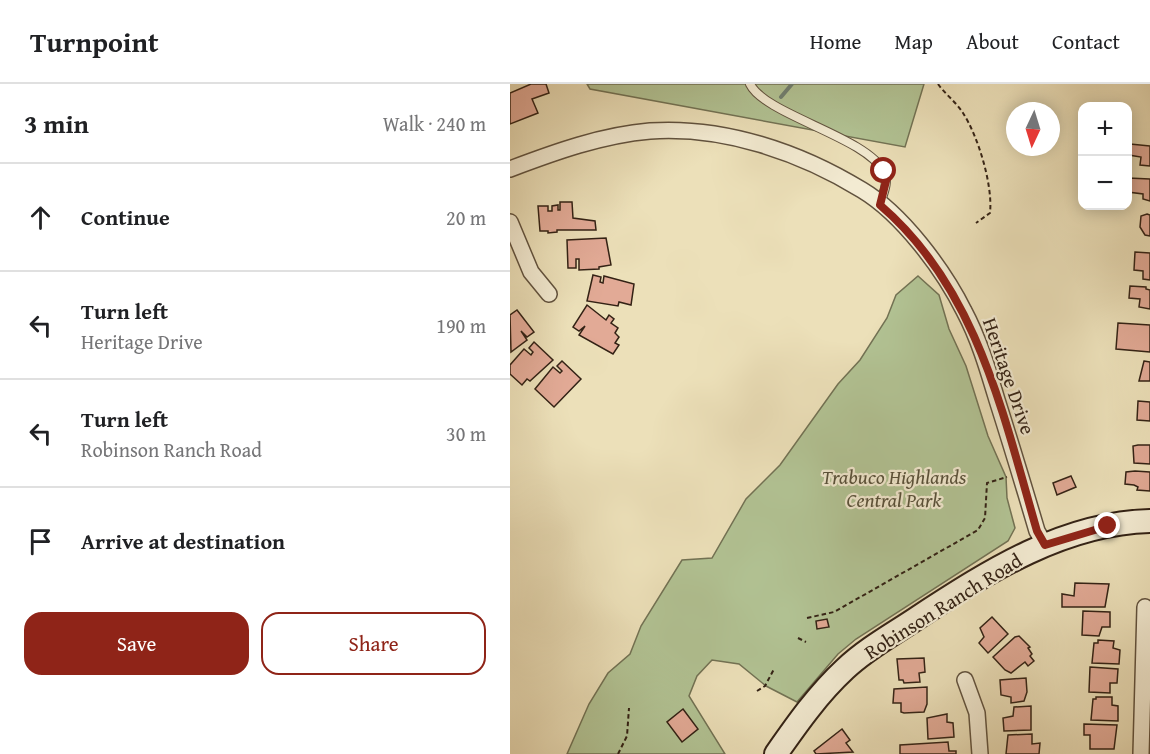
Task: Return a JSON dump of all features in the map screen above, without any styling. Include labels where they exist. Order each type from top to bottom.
[{"type":"street","name":"Heritage Drive","points":[[510,169],[564,149],[651,131],[719,134],[795,156],[863,191],[898,221],[928,255],[965,311],[986,365],[1037,531],[1045,545]]},
{"type":"street","points":[[510,222],[531,272],[549,294]]},
{"type":"street","name":"Robinson Ranch Road","points":[[776,754],[825,689],[847,667],[877,644],[980,578],[1045,545],[1108,526],[1150,521]]},
{"type":"street","points":[[1141,754],[1145,607]]},
{"type":"street","points":[[965,680],[977,713],[980,754]]},
{"type":"lane","points":[[750,84],[769,102],[865,153],[884,171],[886,181],[880,205]]},
{"type":"path","points":[[938,84],[963,113],[976,142],[992,200],[990,213],[976,223]]},
{"type":"path","points":[[807,618],[834,612],[978,530],[985,518],[987,483],[1006,477]]},
{"type":"path","points":[[798,639],[806,642]]},
{"type":"path","points":[[757,691],[765,686],[774,669]]},
{"type":"path","points":[[618,754],[627,736],[629,708]]},
{"type":"green space","points":[[587,84],[924,84],[905,147],[590,89]]},
{"type":"green space","name":"Trabuco Highlands Central Park","points":[[918,276],[939,295],[949,329],[966,366],[988,436],[1006,477],[1007,498],[1015,528],[1008,541],[856,639],[838,654],[797,702],[766,686],[739,664],[712,660],[697,676],[689,696],[725,754],[567,754],[589,704],[608,673],[630,654],[641,626],[682,560],[712,558],[746,499],[780,465],[838,384],[860,360],[887,318],[896,295]]},
{"type":"building","points":[[531,84],[546,84],[549,93],[532,99],[538,113],[510,124],[510,93]]},
{"type":"building","points":[[1132,144],[1150,146],[1150,166],[1140,165],[1141,157],[1132,156]]},
{"type":"building","points":[[1132,178],[1150,179],[1150,201],[1143,199],[1143,194],[1132,193]]},
{"type":"building","points":[[560,202],[572,202],[573,218],[595,221],[596,230],[557,230],[557,232],[548,233],[548,231],[540,231],[538,206],[548,206],[548,211],[552,211],[552,206],[558,205],[558,210],[560,210]]},
{"type":"building","points":[[1150,215],[1150,236],[1145,235],[1140,227],[1141,216]]},
{"type":"building","points":[[606,238],[611,265],[599,267],[599,269],[579,270],[579,259],[576,259],[576,268],[568,268],[567,240]]},
{"type":"building","points":[[1135,252],[1150,253],[1150,280],[1143,279],[1143,271],[1134,270]]},
{"type":"building","points":[[593,275],[601,277],[600,282],[603,283],[604,276],[634,284],[631,305],[619,302],[618,306],[587,301]]},
{"type":"building","points":[[1130,286],[1146,287],[1150,290],[1150,309],[1139,307],[1140,299],[1129,298]]},
{"type":"building","points":[[587,305],[606,320],[609,315],[614,319],[611,323],[618,328],[615,333],[619,337],[615,343],[619,345],[613,354],[579,335],[585,326],[579,331],[573,327]]},
{"type":"building","points":[[517,310],[534,332],[527,337],[521,331],[527,340],[511,352],[510,315]]},
{"type":"building","points":[[1118,323],[1150,325],[1150,352],[1116,349]]},
{"type":"building","points":[[534,342],[553,360],[530,381],[527,379],[522,385],[510,374],[510,365],[524,349],[531,355],[533,352],[529,348]]},
{"type":"building","points":[[562,361],[581,379],[554,407],[535,389],[553,367],[560,373],[562,371],[557,366]]},
{"type":"building","points":[[1144,361],[1150,362],[1150,381],[1139,381]]},
{"type":"building","points":[[1138,401],[1150,402],[1150,421],[1137,420]]},
{"type":"building","points":[[1150,445],[1150,464],[1134,463],[1133,446]]},
{"type":"building","points":[[1126,472],[1150,472],[1150,491],[1137,490],[1138,487],[1134,485],[1125,484]]},
{"type":"building","points":[[1071,476],[1076,487],[1057,495],[1053,483]]},
{"type":"building","points":[[1075,583],[1109,584],[1105,607],[1062,607],[1062,594],[1074,596]]},
{"type":"building","points":[[1083,611],[1110,612],[1110,627],[1102,627],[1099,636],[1082,635]]},
{"type":"building","points":[[992,617],[1008,634],[988,653],[979,643],[984,637],[980,628]]},
{"type":"building","points":[[827,619],[829,627],[817,629],[816,621]]},
{"type":"building","points":[[1019,636],[1030,647],[1028,648],[1032,654],[1030,656],[1034,661],[1028,666],[1025,662],[1011,673],[993,657]]},
{"type":"building","points":[[1098,640],[1114,641],[1113,648],[1120,650],[1119,664],[1092,663],[1094,643],[1098,643]]},
{"type":"building","points":[[924,658],[925,672],[919,673],[920,682],[904,683],[903,680],[899,680],[897,659]]},
{"type":"building","points":[[1090,667],[1118,669],[1117,683],[1110,683],[1110,693],[1089,692]]},
{"type":"building","points":[[1026,678],[1027,692],[1024,701],[1011,703],[1011,697],[1001,695],[1000,680]]},
{"type":"building","points":[[927,687],[927,704],[924,712],[904,713],[901,712],[901,703],[893,703],[894,689]]},
{"type":"building","points":[[1112,697],[1112,705],[1118,706],[1118,721],[1091,720],[1093,699]]},
{"type":"building","points":[[1031,706],[1031,730],[1004,731],[1003,718],[1013,716],[1014,707]]},
{"type":"building","points":[[683,709],[698,729],[682,742],[667,722]]},
{"type":"building","points":[[947,714],[947,722],[953,723],[954,737],[928,739],[927,718]]},
{"type":"building","points":[[1084,724],[1117,725],[1114,749],[1090,749],[1090,735],[1084,735]]},
{"type":"building","points":[[842,729],[850,740],[846,743],[853,752],[816,754],[814,751]]},
{"type":"building","points":[[1032,734],[1032,744],[1040,743],[1039,754],[1006,754],[1008,735]]},
{"type":"building","points":[[948,742],[949,751],[956,751],[956,754],[900,754],[900,745]]},
{"type":"waterway","points":[[781,97],[792,84]]},
{"type":"route","points":[[884,171],[886,181],[880,205],[898,221],[928,255],[965,311],[986,365],[1037,531],[1045,545],[1108,526]]}]
